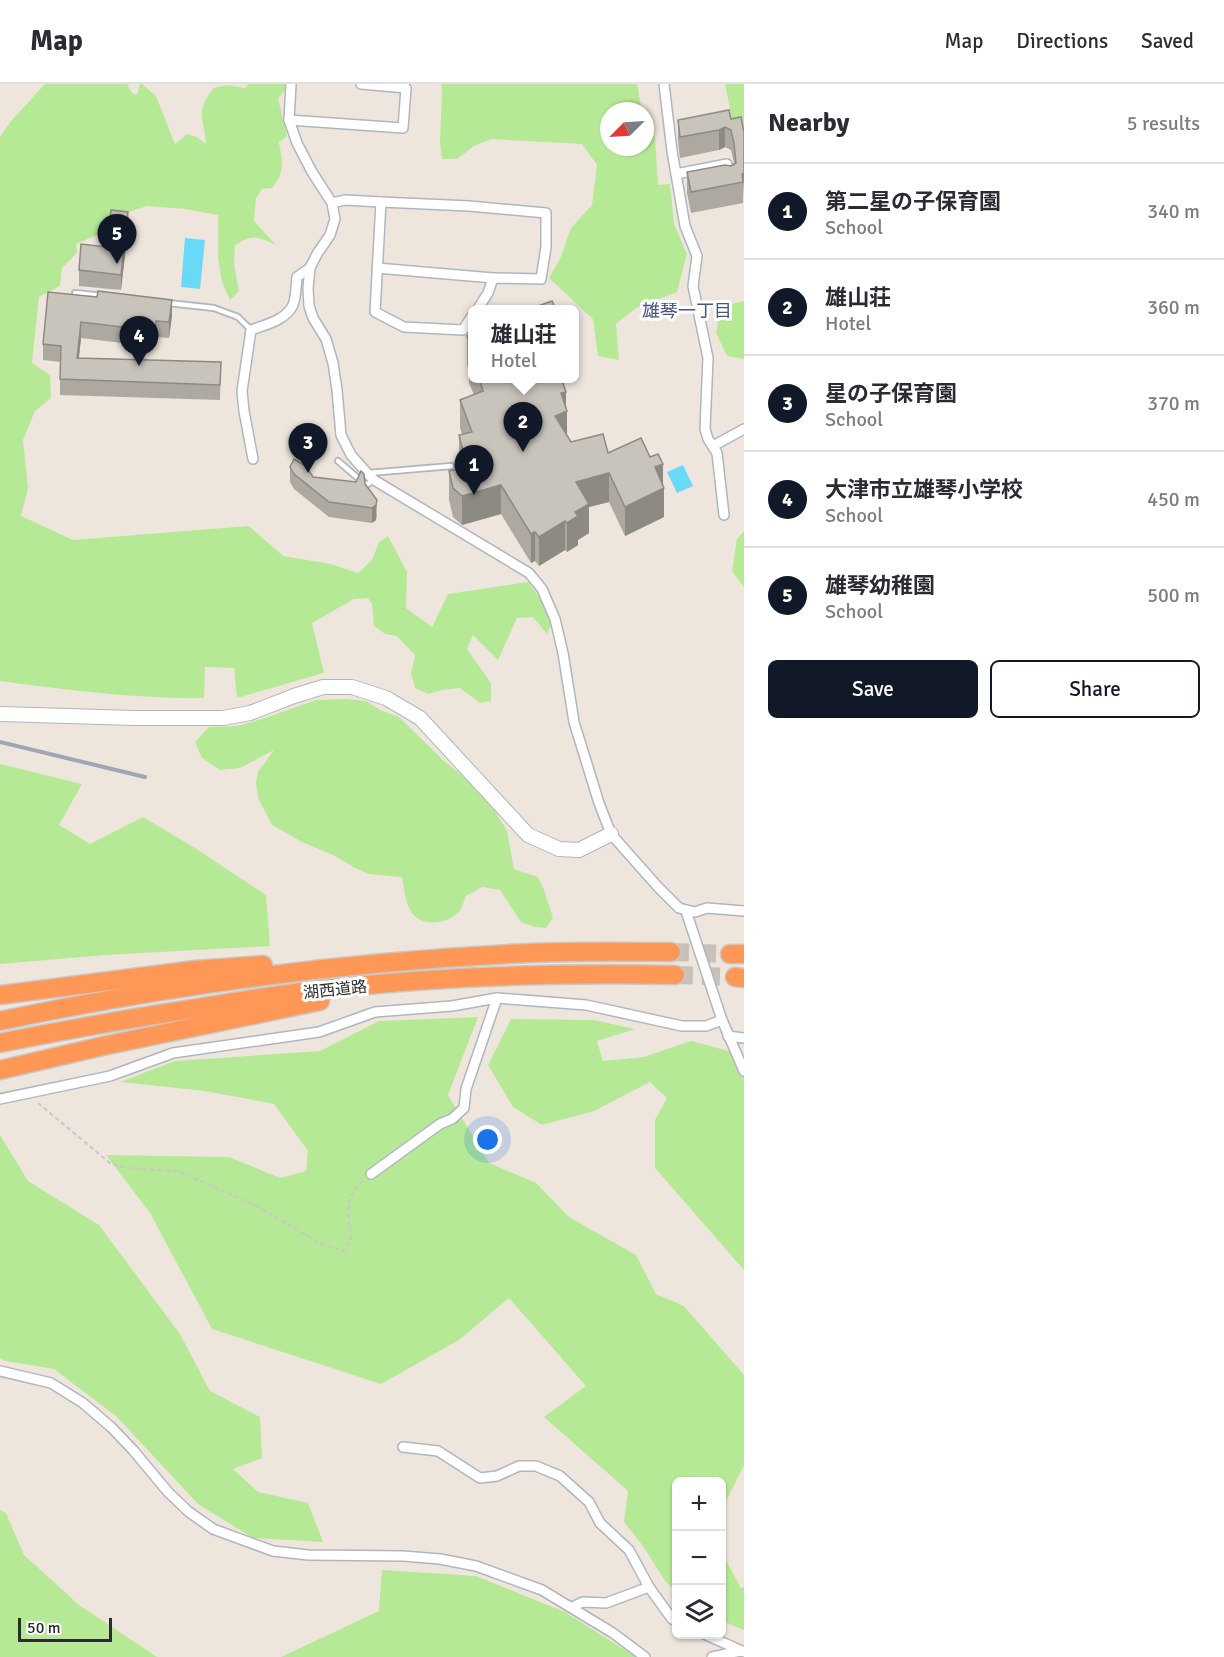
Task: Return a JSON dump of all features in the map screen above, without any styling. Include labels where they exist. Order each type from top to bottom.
[{"type":"highway","name":"湖西道路","points":[[0,1021],[175,989],[302,971],[391,962],[532,953],[671,951]]},
{"type":"highway","points":[[0,995],[195,970],[287,964],[391,962]]},
{"type":"highway","name":"湖西道路","points":[[0,1043],[79,1027],[293,993],[368,985],[544,974],[675,975]]},
{"type":"highway","points":[[0,1070],[354,993],[437,980]]},
{"type":"street","points":[[291,84],[290,120],[302,153],[332,203],[335,219],[330,235],[310,268],[309,306],[313,318],[326,339],[333,363],[341,435],[351,455],[370,477],[529,573],[542,589],[555,620],[563,653],[574,722],[583,755],[611,834],[679,908],[695,912],[707,908],[744,911]]},
{"type":"street","points":[[290,120],[402,128],[406,88],[361,84]]},
{"type":"street","points":[[664,84],[676,174],[686,226],[697,256],[693,286],[708,358],[705,429],[717,453],[724,515]]},
{"type":"street","points":[[676,174],[727,168],[725,154]]},
{"type":"street","points":[[332,203],[345,200],[469,206],[546,213],[546,247],[541,279],[494,278],[377,268]]},
{"type":"street","points":[[381,202],[375,312],[404,327],[463,330],[468,322]]},
{"type":"street","points":[[253,459],[242,391],[251,330],[286,314],[293,305],[297,277],[310,268]]},
{"type":"street","points":[[480,305],[494,278]]},
{"type":"street","points":[[712,446],[744,429]]},
{"type":"street","points":[[0,714],[223,718],[250,713],[323,687],[352,687],[386,698],[420,718],[528,835],[560,849],[579,850],[611,834]]},
{"type":"street","points":[[686,910],[722,1020],[744,1071]]},
{"type":"street","points":[[0,1099],[110,1076],[173,1053],[318,1032],[375,1012],[452,1006],[497,998],[586,1005],[682,1026],[706,1026],[722,1020]]},
{"type":"street","points":[[371,1174],[440,1124],[452,1119],[464,1108],[466,1089],[497,998]]},
{"type":"street","points":[[728,1035],[744,1038]]},
{"type":"street","points":[[0,1371],[51,1383],[83,1403],[134,1450],[168,1492],[189,1512],[213,1529],[273,1551],[308,1555],[403,1556],[440,1559],[476,1566],[542,1590],[613,1633],[645,1657]]},
{"type":"street","points":[[404,1447],[438,1451],[480,1478],[497,1476],[519,1466],[536,1466],[560,1476],[589,1502],[600,1523],[629,1550],[650,1587],[672,1618]]},
{"type":"street","points":[[572,1607],[583,1602],[606,1603],[650,1587]]},
{"type":"street","points":[[714,1639],[742,1651]]},
{"type":"street","points":[[712,1657],[742,1651]]},
{"type":"lane","points":[[75,293],[110,297]]},
{"type":"lane","points":[[156,302],[214,308],[238,317],[251,330]]},
{"type":"lane","points":[[338,461],[366,485],[370,477],[451,466]]},
{"type":"path","points":[[26,1094],[111,1164],[178,1171],[255,1205],[321,1244],[344,1251],[351,1238],[348,1216],[350,1197],[357,1186],[371,1174]]},
{"type":"green space","points":[[45,84],[127,84],[132,93],[137,95],[140,84],[142,84],[156,96],[175,144],[187,134],[197,137],[206,144],[202,109],[214,88],[227,85],[245,88],[248,84],[287,84],[278,99],[287,136],[279,142],[282,166],[279,177],[272,188],[262,189],[256,198],[254,221],[276,245],[251,238],[235,245],[234,264],[239,291],[230,300],[222,282],[218,258],[218,215],[185,209],[147,206],[111,218],[106,231],[76,244],[77,253],[62,268],[60,286],[39,297],[32,363],[50,375],[51,398],[35,411],[23,440],[28,488],[21,516],[73,540],[249,526],[283,556],[331,564],[358,573],[372,560],[379,542],[388,536],[407,572],[406,608],[432,627],[448,594],[528,582],[540,598],[552,622],[547,634],[533,617],[517,618],[498,660],[473,635],[467,649],[491,683],[491,701],[480,703],[460,688],[428,694],[415,688],[411,674],[415,655],[397,636],[385,634],[374,626],[372,604],[368,598],[354,599],[312,623],[324,673],[237,698],[234,668],[205,667],[204,698],[76,691],[0,681],[0,137],[11,121]]},
{"type":"green space","points":[[441,84],[637,84],[640,102],[600,102],[600,156],[654,156],[655,137],[658,185],[670,184],[674,224],[687,254],[677,292],[636,308],[616,324],[619,360],[598,356],[593,319],[549,278],[560,259],[571,228],[592,205],[597,165],[582,144],[491,139],[474,146],[457,159],[442,159]]},
{"type":"green space","points":[[725,84],[744,84],[744,129],[733,124]]},
{"type":"green space","points":[[744,301],[744,359],[727,356],[716,333],[721,306]]},
{"type":"green space","points":[[744,531],[744,587],[732,571],[737,539]]},
{"type":"green space","points":[[316,700],[366,701],[380,710],[399,717],[464,777],[494,809],[507,831],[514,869],[538,877],[543,887],[553,918],[546,928],[521,922],[500,890],[482,887],[466,896],[461,909],[451,918],[430,922],[417,918],[408,905],[402,877],[369,874],[272,825],[258,798],[256,782],[258,772],[274,750],[240,768],[220,770],[202,758],[195,742],[209,727],[237,726]]},
{"type":"green space","points":[[0,764],[82,784],[59,825],[90,844],[143,817],[266,895],[270,946],[106,955],[0,964]]},
{"type":"green space","points":[[478,1017],[448,1095],[489,1163],[536,1183],[569,1217],[636,1255],[656,1294],[684,1306],[744,1375],[744,1465],[726,1501],[726,1477],[672,1477],[672,1587],[665,1581],[643,1546],[624,1522],[628,1491],[544,1417],[586,1386],[509,1298],[459,1340],[381,1384],[212,1329],[150,1213],[106,1155],[229,1157],[280,1178],[306,1171],[308,1151],[274,1104],[205,1091],[120,1082],[175,1061],[320,1051],[379,1021]]},
{"type":"green space","points":[[511,1019],[594,1020],[635,1029],[597,1041],[603,1061],[644,1057],[691,1041],[744,1055],[744,1270],[655,1168],[655,1120],[667,1098],[650,1082],[594,1111],[542,1125],[513,1107],[488,1065]]},
{"type":"green space","points":[[0,1135],[28,1181],[99,1225],[180,1334],[210,1391],[260,1417],[262,1458],[233,1469],[258,1492],[308,1503],[323,1542],[253,1538],[198,1504],[116,1416],[54,1369],[5,1361],[0,1358]]},
{"type":"green space","points":[[0,1510],[6,1513],[24,1555],[79,1605],[157,1657],[0,1657]]},
{"type":"green space","points":[[726,1560],[741,1588],[744,1587],[744,1630],[726,1623]]},
{"type":"green space","points":[[382,1570],[476,1576],[565,1612],[636,1657],[281,1657],[379,1611]]},
{"type":"water","points":[[185,238],[205,240],[200,289],[181,287]]},
{"type":"water","points":[[683,465],[693,486],[677,493],[667,472]]},
{"type":"building","points":[[729,110],[731,119],[741,117],[744,132],[743,182],[691,192],[687,172],[725,165],[731,166],[736,163],[734,143],[731,130],[725,127],[680,137],[678,120]]},
{"type":"building","points":[[111,210],[128,212],[121,275],[79,270],[81,244],[107,247]]},
{"type":"building","points":[[98,291],[172,300],[169,322],[156,321],[155,331],[81,322],[77,358],[221,362],[220,385],[60,379],[61,346],[43,344],[48,292],[97,297]]},
{"type":"building","points":[[552,301],[554,305],[541,305]]},
{"type":"building","points":[[481,383],[563,383],[566,392],[561,393],[567,411],[555,416],[571,442],[603,434],[608,453],[641,438],[650,457],[658,454],[663,464],[655,467],[664,488],[625,507],[609,473],[576,482],[589,504],[575,512],[578,516],[567,523],[565,521],[539,537],[535,532],[531,534],[501,485],[462,496],[453,488],[449,471],[467,467],[459,435],[472,432],[460,400],[483,391]]},
{"type":"building","points":[[294,459],[306,466],[313,477],[356,482],[361,471],[364,474],[365,484],[377,500],[376,505],[372,508],[329,502],[294,474],[290,467]]},
{"type":"tunnel","points":[[671,952],[730,954]]},
{"type":"tunnel","points":[[675,975],[735,977]]},
{"type":"railway","points":[[0,742],[145,777]]},
{"type":"place","name":"雄琴幼稚園","points":[[117,264]]},
{"type":"place","name":"大津市立雄琴小学校","points":[[139,366]]},
{"type":"place","name":"雄山荘","points":[[523,452]]},
{"type":"place","name":"星の子保育園","points":[[308,473]]},
{"type":"place","name":"第二星の子保育園","points":[[474,495]]},
{"type":"district","name":"雄琴一丁目","points":[[687,311]]}]
